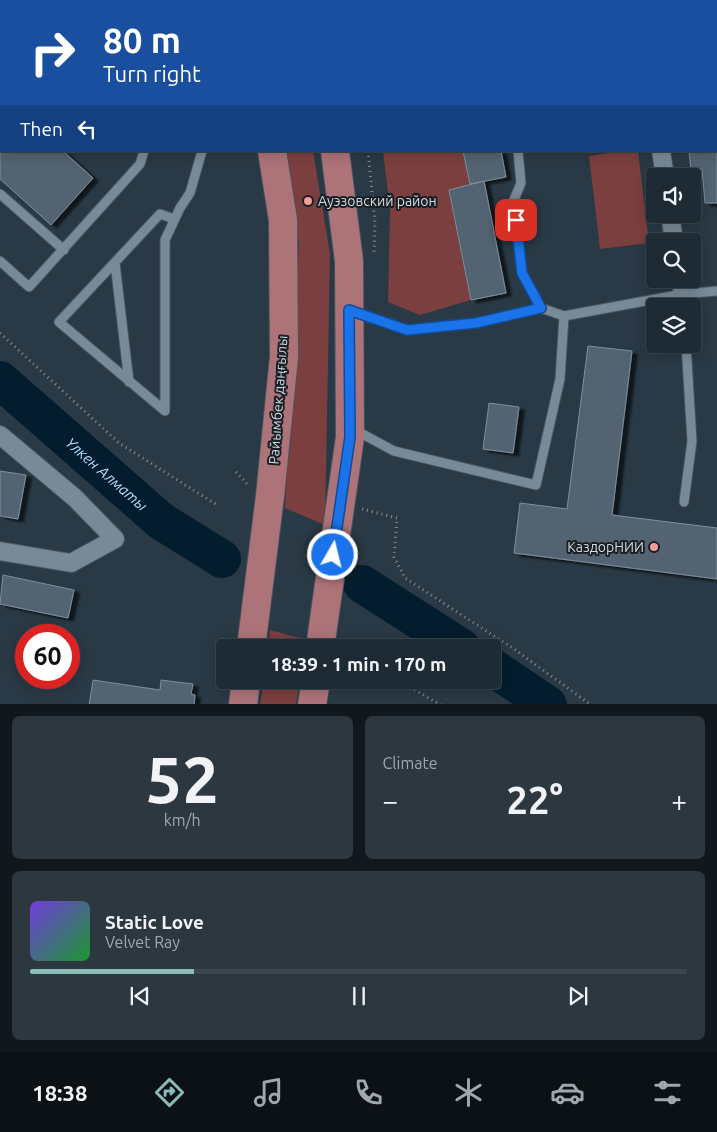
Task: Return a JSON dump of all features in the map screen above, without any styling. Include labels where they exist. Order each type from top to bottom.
[{"type":"main road","name":"Райымбек даңғылы","points":[[252,639],[270,496],[284,357],[283,220],[272,152]]},
{"type":"main road","points":[[321,639],[350,432],[349,261],[335,152]]},
{"type":"main road","points":[[243,704],[245,689]]},
{"type":"main road","points":[[312,704],[314,689]]},
{"type":"street","points":[[661,152],[664,168]]},
{"type":"street","points":[[0,435],[75,498],[115,539],[71,563],[0,551]]},
{"type":"lane","points":[[0,261],[29,287],[140,164],[144,152]]},
{"type":"lane","points":[[174,219],[160,214],[59,322],[165,410],[165,240],[174,219],[190,193],[202,152]]},
{"type":"lane","points":[[518,152],[520,183],[514,202],[522,273],[541,308]]},
{"type":"lane","points":[[0,194],[64,250]]},
{"type":"lane","points":[[115,262],[129,382]]},
{"type":"lane","points":[[349,310],[407,330],[476,323],[541,308],[564,316],[683,293],[717,291]]},
{"type":"lane","points":[[350,432],[394,451],[536,485],[560,379],[564,316]]},
{"type":"lane","points":[[684,502],[692,441],[687,353]]},
{"type":"path","points":[[0,333],[120,443],[217,505]]},
{"type":"path","points":[[362,509],[397,518],[394,557],[405,578],[514,649],[591,704]]},
{"type":"path","points":[[413,689],[441,704]]},
{"type":"shaded area","points":[[285,152],[313,152],[330,254],[325,525],[285,508],[299,243]]},
{"type":"shaded area","points":[[383,152],[463,152],[470,185],[449,190],[471,300],[420,315],[388,302],[390,210]]},
{"type":"shaded area","points":[[616,152],[638,152],[648,233],[646,233],[646,243],[600,249],[589,156]]},
{"type":"shaded area","points":[[270,630],[303,639],[269,639]]},
{"type":"shaded area","points":[[262,689],[298,689],[296,704],[260,704]]},
{"type":"building","points":[[0,152],[64,152],[93,178],[51,225],[0,179]]},
{"type":"building","points":[[463,152],[501,152],[506,177],[470,184]]},
{"type":"building","points":[[689,152],[717,152],[717,203],[705,203],[702,169],[691,168]]},
{"type":"building","points":[[484,181],[506,293],[471,300],[449,190]]},
{"type":"building","points":[[588,346],[632,351],[612,515],[717,528],[717,579],[514,553],[520,503],[567,509]]},
{"type":"building","points":[[489,403],[519,407],[513,453],[483,449]]},
{"type":"building","points":[[0,471],[26,475],[18,519],[0,516]]},
{"type":"building","points":[[3,575],[74,590],[68,618],[0,604]]},
{"type":"building","points":[[93,680],[160,690],[161,680],[193,684],[191,694],[195,695],[194,704],[89,704]]},
{"type":"waterway","name":"Үлкен Алматы","points":[[0,380],[161,521],[222,559]]},
{"type":"waterway","name":"Үлкен Алматы","points":[[362,584],[448,639]]},
{"type":"waterway","name":"Үлкен Алматы","points":[[501,673],[547,704]]},
{"type":"place","name":"Ауэзовский район","points":[[308,201]]},
{"type":"place","name":"КаздорНИИ","points":[[654,547]]},
{"type":"route","points":[[333,555],[350,437],[349,310],[407,330],[476,323],[541,308],[522,273],[516,220]]}]
